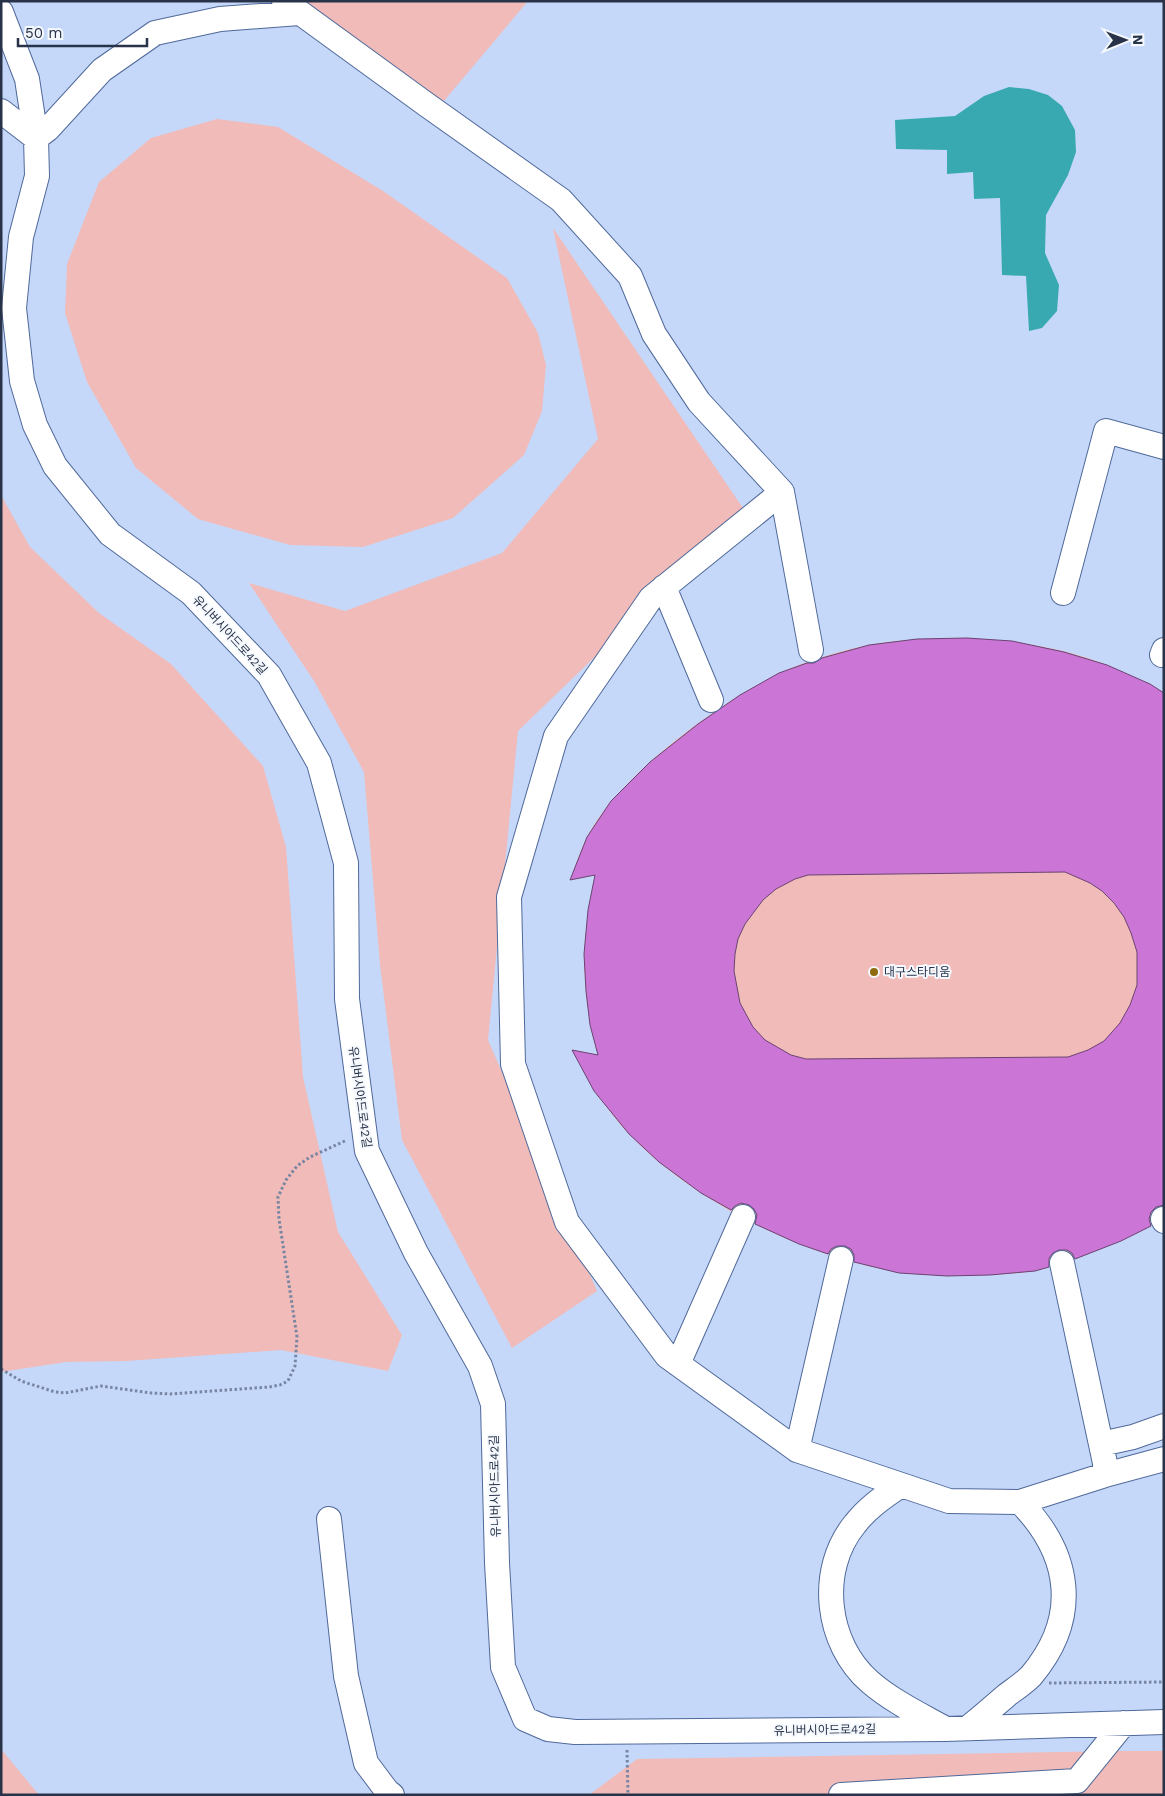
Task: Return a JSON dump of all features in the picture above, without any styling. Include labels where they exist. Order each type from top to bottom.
[{"type":"street","points":[[1,111],[36,138],[48,129],[102,70],[155,33],[220,19],[292,7],[561,200],[630,276],[654,334],[699,402],[782,492],[811,650]]},
{"type":"street","name":"유니버시아드로42길","points":[[1,12],[26,79],[36,138],[37,176],[21,237],[14,308],[22,382],[35,425],[55,466],[110,534],[191,593],[268,675],[319,763],[346,863],[347,999],[367,1151],[416,1253],[480,1366],[493,1404],[497,1563],[503,1667],[525,1719],[548,1729],[576,1732],[945,1729],[1164,1722]]},
{"type":"street","points":[[1064,593],[1106,431],[1164,447]]},
{"type":"street","points":[[782,492],[650,598],[556,736],[509,896],[509,906],[513,1064],[567,1222],[667,1356],[797,1450],[949,1501],[1020,1502],[1105,1475],[1164,1459]]},
{"type":"street","points":[[664,587],[711,700]]},
{"type":"street","points":[[678,1364],[743,1217]]},
{"type":"street","points":[[797,1450],[841,1259]]},
{"type":"street","points":[[1062,1263],[1105,1475]]},
{"type":"street","points":[[1100,1444],[1133,1437],[1164,1426]]},
{"type":"street","points":[[901,1485],[873,1504],[854,1525],[840,1550],[834,1568],[831,1606],[838,1634],[850,1660],[869,1682],[893,1699],[945,1729]]},
{"type":"street","points":[[969,1728],[1029,1678],[1048,1654],[1060,1627],[1064,1597],[1061,1567],[1050,1539],[1020,1502]]},
{"type":"street","points":[[329,1518],[348,1685],[366,1763],[392,1795]]},
{"type":"street","points":[[841,1795],[1077,1781],[1124,1723]]},
{"type":"path","points":[[1,1370],[41,1389],[65,1393],[101,1386],[170,1394],[269,1387],[288,1381],[294,1366],[297,1336],[279,1219],[278,1196],[286,1180],[297,1166],[310,1157],[364,1133]]},
{"type":"path","points":[[1022,1684],[1164,1682]]},
{"type":"path","points":[[627,1732],[628,1795]]},
{"type":"shaded area","points":[[302,1],[528,1],[443,102]]},
{"type":"shaded area","points":[[1009,87],[1029,89],[1048,95],[1062,106],[1075,130],[1076,152],[1068,175],[1046,215],[1045,253],[1059,285],[1057,311],[1042,328],[1029,331],[1026,276],[1002,275],[1000,198],[974,199],[973,172],[947,174],[947,150],[896,149],[895,120],[955,116],[984,96]]},
{"type":"shaded area","points":[[217,119],[278,127],[383,191],[507,278],[538,333],[546,365],[542,411],[524,455],[453,518],[363,547],[290,545],[198,519],[136,468],[87,382],[65,313],[67,264],[99,182],[151,138]]},
{"type":"shaded area","points":[[553,228],[749,517],[660,594],[518,731],[488,1040],[597,1291],[512,1348],[402,1140],[380,965],[364,772],[314,681],[249,583],[345,611],[502,553],[598,439]]},
{"type":"shaded area","points":[[1,495],[30,547],[99,613],[171,664],[263,766],[286,847],[303,1077],[338,1232],[402,1335],[388,1371],[281,1350],[126,1361],[66,1362],[1,1372]]},
{"type":"shaded area","name":"대구스타디움","points":[[967,638],[1039,646],[1092,659],[1164,693],[1164,1219],[1100,1249],[1034,1271],[981,1275],[909,1274],[863,1265],[827,1254],[753,1223],[718,1204],[685,1182],[655,1159],[612,1115],[597,1094],[572,1050],[598,1055],[588,1005],[584,955],[595,875],[570,880],[587,837],[621,790],[671,744],[754,687],[799,665],[857,647],[905,640]]},
{"type":"shaded area","points":[[1,1749],[39,1795],[1,1795]]},
{"type":"shaded area","points":[[1164,1751],[1164,1795],[589,1795],[637,1759]]},
{"type":"building","name":"대구스타디움","points":[[967,638],[1012,641],[1064,652],[1107,665],[1150,684],[1164,693],[1164,1205],[1156,1207],[1151,1212],[1149,1219],[1151,1226],[1121,1241],[1075,1259],[1072,1253],[1067,1250],[1059,1250],[1049,1258],[1049,1267],[1035,1271],[947,1276],[899,1273],[854,1262],[854,1255],[851,1249],[845,1246],[837,1246],[831,1249],[828,1254],[799,1244],[755,1224],[757,1215],[749,1205],[741,1203],[731,1210],[701,1193],[659,1162],[629,1134],[594,1091],[572,1050],[598,1055],[590,1025],[584,954],[588,910],[595,875],[570,880],[587,837],[611,801],[650,762],[698,724],[740,695],[779,673],[807,663],[814,663],[822,658],[869,645],[917,639]],"holes":[[[1065,872],[1090,883],[1102,891],[1124,917],[1137,952],[1137,985],[1130,1005],[1120,1023],[1104,1041],[1088,1050],[1068,1057],[806,1059],[791,1055],[765,1040],[753,1027],[740,1003],[734,971],[738,939],[745,924],[763,900],[776,889],[795,879],[808,875]]]},
{"type":"place","name":"대구스타디움","points":[[874,972]]}]
